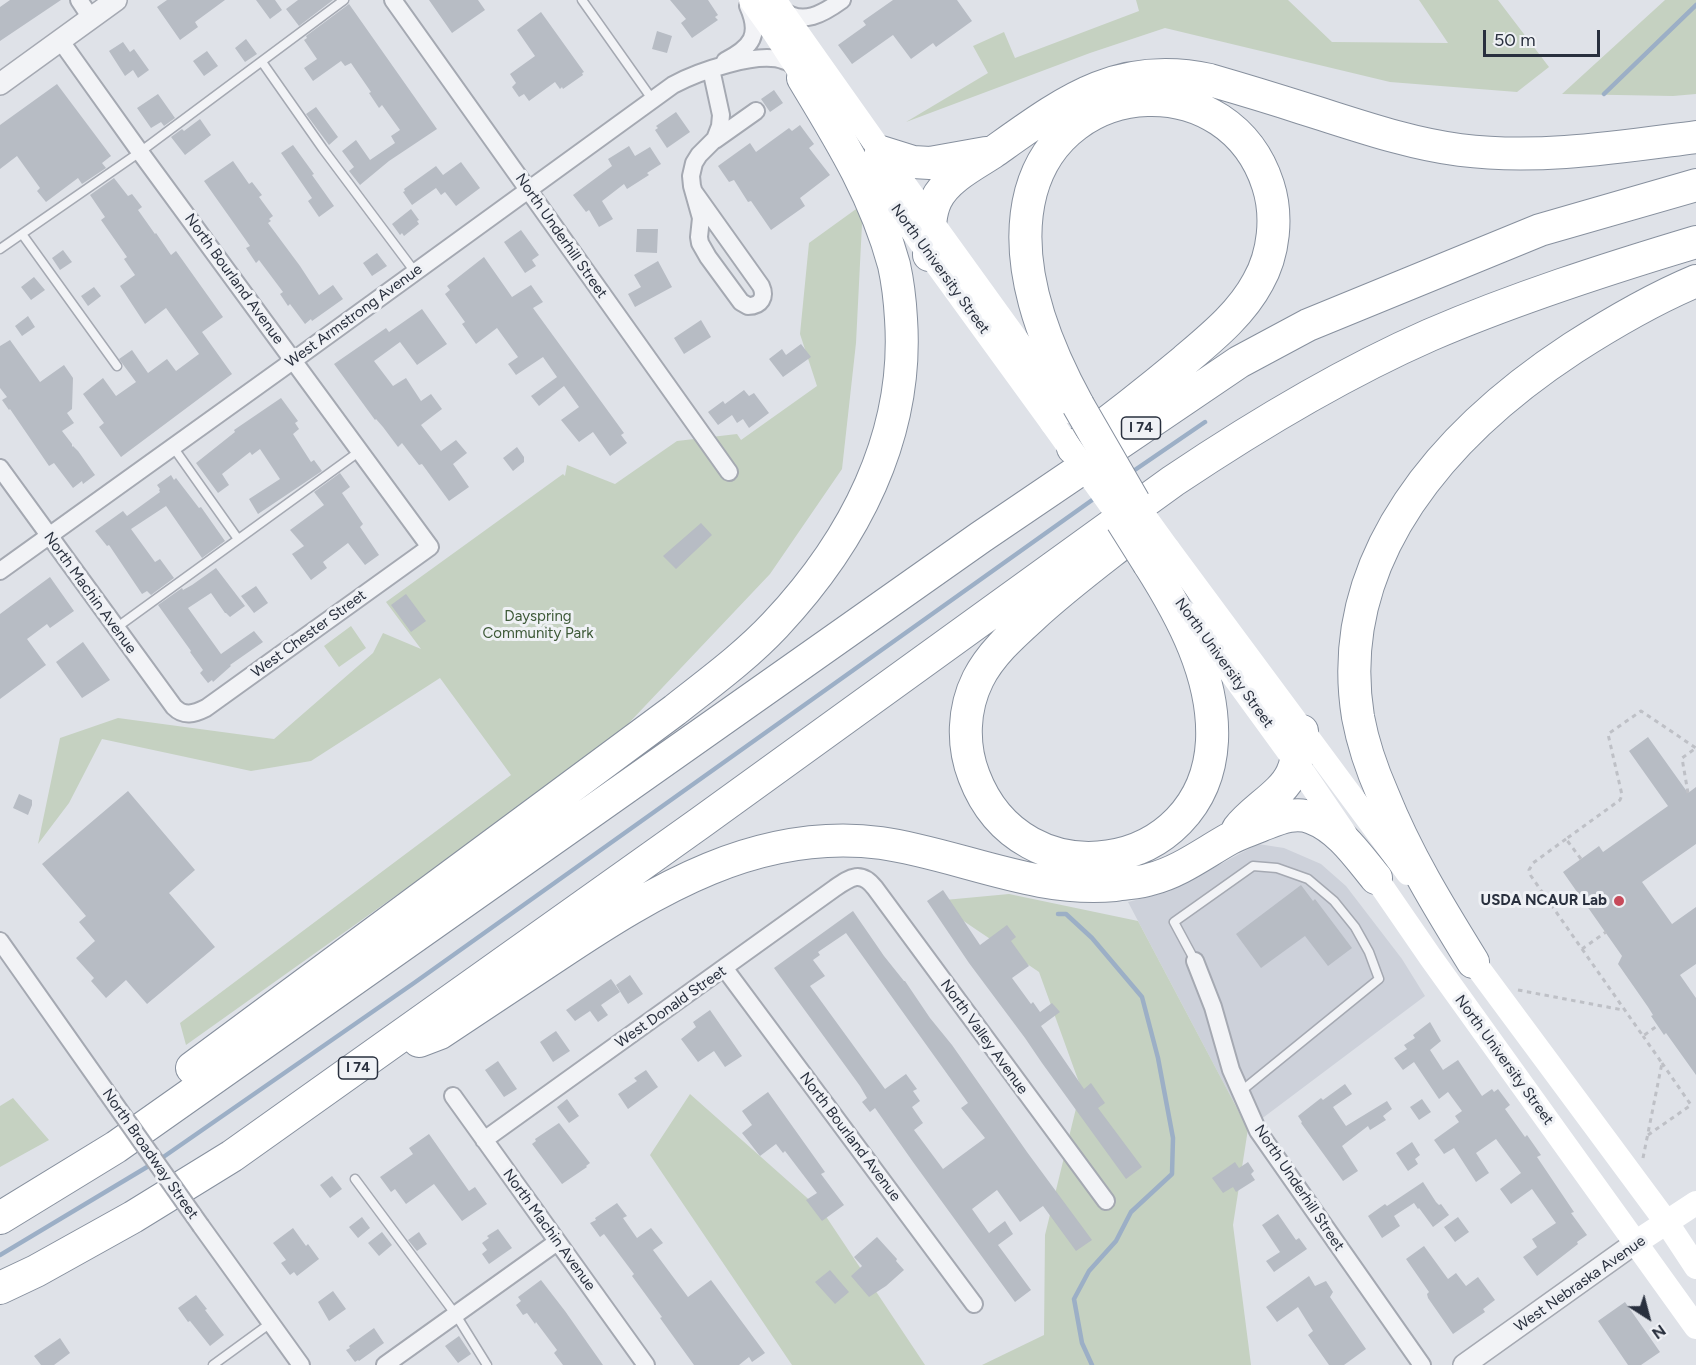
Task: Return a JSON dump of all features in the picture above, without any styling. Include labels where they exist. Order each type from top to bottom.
[{"type":"highway","points":[[929,255],[931,221],[936,200],[958,176],[1055,109],[1112,81],[1158,74],[1185,75],[1210,80],[1369,130],[1458,150],[1540,154],[1696,137]]},
{"type":"highway","points":[[4,1216],[137,1107],[248,1027],[720,675],[774,626],[823,566],[861,505],[884,451],[899,392],[902,335],[896,277],[880,220],[850,156],[802,75]]},
{"type":"highway","points":[[641,777],[904,574],[1120,413],[1214,335],[1244,303],[1263,273],[1271,249],[1273,216],[1270,191],[1250,150],[1218,119],[1190,106],[1172,101],[1143,100],[1118,104],[1099,112],[1077,125],[1059,140],[1038,174],[1031,194],[1027,218],[1030,278],[1043,330],[1063,376],[1066,413],[1128,511],[1156,558],[1191,642],[1209,697],[1212,742],[1202,784],[1191,804],[1173,825],[1149,843],[1115,856],[1074,858],[1050,853],[1022,838],[999,819],[983,797],[969,764],[965,735],[968,708],[976,684],[992,658],[1012,635],[1062,590],[1171,506],[1311,408],[1430,335]]},
{"type":"highway","points":[[881,152],[913,162],[930,163],[992,152]]},
{"type":"highway","name":"I 74","points":[[4,1216],[116,1147],[981,537],[1239,362],[1308,325],[1540,230],[1696,185]]},
{"type":"highway","name":"I 74","points":[[0,1288],[36,1271],[123,1222],[212,1168],[363,1064],[1173,481],[1251,430],[1298,402],[1430,335],[1524,298],[1696,242]]},
{"type":"highway","points":[[1473,962],[1411,859],[1377,781],[1363,740],[1358,717],[1355,671],[1358,631],[1368,586],[1386,541],[1410,500],[1436,465],[1480,419],[1513,391],[1576,346],[1643,306],[1696,281]]},
{"type":"highway","points":[[1232,837],[1244,821],[1286,782],[1296,762],[1302,731]]},
{"type":"highway","points":[[363,1064],[440,1033],[605,924],[652,896],[713,868],[772,848],[801,842],[852,840],[902,847],[1042,881],[1113,885],[1151,879],[1178,868],[1232,837],[1284,817],[1307,816],[1326,825],[1337,834],[1376,878]]},
{"type":"main road","name":"North University Street","points":[[751,0],[929,255],[1066,413]]},
{"type":"main road","name":"North University Street","points":[[777,4],[1066,413]]},
{"type":"main road","name":"North University Street","points":[[1156,558],[1302,731],[1667,1223],[1696,1267]]},
{"type":"main road","name":"North University Street","points":[[1156,558],[1431,958],[1696,1327]]},
{"type":"main road","name":"West Nebraska Avenue","points":[[1635,1243],[1696,1203]]},
{"type":"street","points":[[79,0],[91,18]]},
{"type":"street","points":[[0,84],[116,0]]},
{"type":"street","name":"North Underhill Street","points":[[393,0],[729,472]]},
{"type":"street","name":"West Armstrong Avenue","points":[[711,69],[735,56],[750,42],[755,25],[744,0]]},
{"type":"street","points":[[777,4],[794,17],[808,18],[822,13],[842,0]]},
{"type":"street","name":"North Bourland Avenue","points":[[60,40],[430,548]]},
{"type":"street","name":"West Armstrong Avenue","points":[[0,571],[652,99],[684,79],[711,69],[771,57],[786,61],[802,75]]},
{"type":"street","points":[[711,69],[721,115],[719,133],[713,142]]},
{"type":"street","points":[[694,192],[761,285],[763,298],[757,305],[748,306],[741,302],[704,251],[699,240],[701,218],[694,192],[691,179],[694,163],[699,155],[756,111]]},
{"type":"street","name":"North Machin Avenue","points":[[0,468],[174,707],[185,714]]},
{"type":"street","name":"West Chester Street","points":[[185,714],[206,708],[430,548]]},
{"type":"street","name":"West Donald Street","points":[[484,1140],[841,885],[851,878],[859,877]]},
{"type":"street","name":"North Valley Avenue","points":[[859,877],[867,880],[875,888],[1106,1201]]},
{"type":"street","name":"North Broadway Street","points":[[0,941],[301,1365]]},
{"type":"street","name":"North Underhill Street","points":[[1195,962],[1213,1007],[1225,1055],[1258,1131],[1422,1365]]},
{"type":"street","name":"North Bourland Avenue","points":[[725,969],[974,1304]]},
{"type":"street","name":"North Machin Avenue","points":[[453,1096],[646,1365]]},
{"type":"street","points":[[386,1365],[557,1242]]},
{"type":"street","name":"West Nebraska Avenue","points":[[1464,1365],[1635,1243]]},
{"type":"lane","points":[[0,249],[140,152],[344,0]]},
{"type":"lane","points":[[582,0],[652,99]]},
{"type":"lane","points":[[262,62],[323,149],[415,272]]},
{"type":"lane","points":[[22,234],[117,366]]},
{"type":"lane","points":[[173,446],[238,539]]},
{"type":"lane","points":[[116,628],[360,451]]},
{"type":"lane","points":[[1195,962],[1174,922],[1253,866],[1277,868],[1308,879],[1334,901],[1355,927],[1371,957],[1379,979],[1240,1092]]},
{"type":"lane","points":[[355,1179],[456,1315],[487,1365]]},
{"type":"lane","points":[[213,1365],[272,1322]]},
{"type":"path","points":[[1688,793],[1682,758],[1696,748],[1641,711],[1608,734],[1622,795],[1620,800],[1533,863],[1529,870],[1535,883],[1691,1105]]},
{"type":"path","points":[[1566,839],[1581,859]]},
{"type":"path","points":[[1582,949],[1606,932]]},
{"type":"path","points":[[1518,990],[1625,1011]]},
{"type":"path","points":[[1643,1036],[1658,1026]]},
{"type":"path","points":[[1642,1163],[1662,1064]]},
{"type":"path","points":[[1647,1136],[1696,1101]]},
{"type":"shaded area","points":[[1258,844],[1284,848],[1321,864],[1346,886],[1402,959],[1425,996],[1248,1129],[1128,902],[1168,892]]},
{"type":"green space","points":[[1136,0],[1288,0],[1332,42],[1448,43],[1419,0],[1498,0],[1549,67],[1517,92],[1390,82],[1165,28],[1090,53],[906,122],[988,73],[973,46],[1004,32],[1015,58],[1139,11]]},
{"type":"green space","points":[[1665,0],[1696,0],[1696,94],[1673,96],[1562,94]]},
{"type":"green space","name":"Dayspring Community Park","points":[[863,204],[856,343],[842,469],[770,574],[609,744],[186,1045],[180,1023],[511,775],[440,678],[311,761],[251,771],[102,739],[69,803],[38,844],[60,738],[118,718],[274,739],[373,653],[383,633],[421,649],[386,602],[563,474],[565,476],[567,465],[615,484],[677,441],[737,434],[741,440],[817,386],[800,334],[809,243]]},
{"type":"green space","points":[[351,626],[366,648],[339,667],[324,646]]},
{"type":"green space","points":[[1009,894],[1138,921],[1248,1129],[1233,1225],[1251,1365],[982,1365],[1044,1335],[1045,1235],[1081,1088],[1039,972],[934,901]]},
{"type":"green space","points":[[690,1094],[823,1212],[925,1365],[792,1365],[650,1155]]},
{"type":"green space","points":[[13,1098],[49,1140],[0,1167],[0,1106]]},
{"type":"building","points":[[10,0],[61,0],[0,41],[0,7]]},
{"type":"building","points":[[167,0],[225,0],[195,22],[198,27],[180,40],[157,7]]},
{"type":"building","points":[[256,0],[275,0],[282,10],[270,19]]},
{"type":"building","points":[[298,0],[333,0],[299,26],[286,9]]},
{"type":"building","points":[[429,0],[478,0],[485,10],[452,33]]},
{"type":"building","points":[[670,0],[708,0],[718,15],[715,17],[718,20],[692,38],[681,23],[686,19]]},
{"type":"building","points":[[893,0],[957,0],[972,21],[936,47],[933,43],[911,59],[893,35],[852,64],[838,45],[866,25],[863,21]]},
{"type":"building","points":[[349,4],[437,129],[389,161],[360,185],[349,171],[354,167],[342,151],[356,140],[370,160],[395,143],[391,136],[400,130],[382,105],[379,108],[351,63],[345,66],[341,61],[313,81],[304,68],[317,59],[304,40],[306,36]]},
{"type":"building","points":[[541,12],[584,72],[563,89],[562,87],[560,89],[555,82],[529,101],[524,94],[519,97],[512,87],[516,83],[510,74],[535,56],[517,30]]},
{"type":"building","points":[[657,31],[672,36],[667,53],[652,49]]},
{"type":"building","points":[[246,39],[257,54],[245,62],[235,48]]},
{"type":"building","points":[[123,42],[130,52],[134,49],[149,70],[138,78],[133,70],[125,76],[109,51]]},
{"type":"building","points":[[207,51],[218,66],[204,76],[193,61]]},
{"type":"building","points":[[57,84],[111,156],[102,163],[106,168],[82,184],[78,178],[46,202],[37,191],[40,188],[17,156],[0,169],[0,125]]},
{"type":"building","points":[[774,90],[783,103],[770,112],[761,99]]},
{"type":"building","points":[[158,94],[175,118],[164,126],[161,122],[151,128],[137,108]]},
{"type":"building","points":[[316,107],[338,137],[329,145],[306,114]]},
{"type":"building","points":[[676,112],[690,132],[667,148],[655,130],[658,128],[656,126]]},
{"type":"building","points":[[200,119],[211,135],[185,155],[171,137]]},
{"type":"building","points":[[800,125],[814,144],[809,148],[830,175],[800,198],[805,206],[771,230],[751,201],[748,202],[734,180],[729,182],[718,166],[750,143],[756,152],[789,128],[792,131]]},
{"type":"building","points":[[293,145],[334,206],[319,217],[308,201],[312,198],[281,153]]},
{"type":"building","points":[[629,146],[635,156],[650,147],[661,164],[627,189],[624,184],[602,201],[613,219],[599,227],[589,210],[586,212],[573,195],[612,166],[608,159]]},
{"type":"building","points":[[233,161],[249,184],[252,182],[262,195],[259,197],[273,216],[268,223],[319,295],[333,285],[343,299],[312,321],[311,319],[305,324],[290,304],[288,306],[280,294],[283,292],[259,260],[256,263],[246,248],[250,246],[204,181]]},
{"type":"building","points":[[461,162],[480,188],[456,206],[445,192],[441,195],[436,188],[412,205],[403,192],[436,166],[443,175]]},
{"type":"building","points":[[114,178],[128,196],[132,194],[142,207],[138,210],[155,234],[171,255],[176,251],[223,317],[202,332],[232,374],[121,457],[99,427],[104,423],[83,394],[103,378],[116,396],[136,382],[119,359],[132,350],[148,373],[167,359],[176,371],[199,354],[166,308],[145,324],[120,286],[135,275],[124,259],[127,257],[101,220],[105,217],[90,195]]},
{"type":"building","points":[[411,209],[419,220],[417,221],[419,224],[404,236],[402,233],[400,235],[392,224]]},
{"type":"building","points":[[637,229],[658,229],[657,253],[636,252]]},
{"type":"building","points":[[521,230],[539,255],[532,260],[536,266],[525,273],[504,242]]},
{"type":"building","points":[[63,250],[72,262],[60,270],[52,258]]},
{"type":"building","points":[[377,253],[387,266],[372,276],[363,263]]},
{"type":"building","points":[[484,257],[512,297],[531,285],[543,302],[533,308],[624,433],[621,435],[627,443],[610,456],[593,432],[579,442],[561,420],[579,407],[564,386],[539,406],[531,396],[557,377],[543,357],[516,375],[508,364],[518,357],[497,328],[476,344],[462,324],[465,322],[445,294],[450,290],[447,286]]},
{"type":"building","points":[[658,261],[672,287],[635,307],[628,294],[641,287],[634,275]]},
{"type":"building","points":[[34,277],[45,290],[31,300],[21,287]]},
{"type":"building","points":[[94,287],[101,296],[88,306],[81,296]]},
{"type":"building","points":[[422,309],[447,344],[417,365],[400,342],[374,361],[393,386],[406,378],[421,401],[431,394],[442,409],[421,425],[441,451],[456,440],[467,453],[453,464],[469,487],[449,501],[422,464],[419,465],[402,443],[398,447],[375,420],[334,364],[386,328],[389,332]]},
{"type":"building","points":[[28,316],[35,327],[22,336],[15,326]]},
{"type":"building","points":[[701,320],[711,337],[684,354],[674,338]]},
{"type":"building","points":[[10,340],[40,382],[64,365],[73,378],[72,409],[67,413],[74,423],[62,431],[95,475],[83,484],[82,481],[73,488],[54,463],[49,466],[2,400],[7,397],[0,388],[0,346]]},
{"type":"building","points":[[801,344],[811,357],[783,377],[769,359],[782,349],[786,355]]},
{"type":"building","points":[[744,390],[749,396],[754,393],[769,413],[749,428],[743,419],[737,423],[732,415],[718,425],[708,412],[723,401],[725,404]]},
{"type":"building","points":[[281,398],[298,421],[295,423],[299,429],[293,434],[311,462],[314,460],[322,471],[258,514],[249,499],[280,479],[260,449],[252,455],[250,452],[222,474],[229,485],[218,493],[196,463],[235,432],[234,430]]},
{"type":"building","points":[[517,447],[524,457],[524,462],[513,471],[503,458]]},
{"type":"building","points":[[340,473],[350,487],[342,493],[363,524],[360,527],[379,555],[365,565],[348,543],[323,562],[327,568],[311,580],[292,554],[304,546],[290,530],[324,505],[314,492]]},
{"type":"building","points":[[171,475],[174,480],[176,478],[199,508],[201,507],[225,541],[202,558],[166,506],[131,529],[155,562],[160,559],[174,578],[151,595],[147,591],[142,594],[109,545],[107,546],[95,531],[123,511],[127,516],[160,492],[157,485]]},
{"type":"building","points":[[701,523],[712,535],[676,569],[663,556]]},
{"type":"building","points":[[216,568],[245,606],[230,617],[211,593],[188,608],[221,654],[254,631],[263,642],[230,665],[213,682],[212,680],[208,683],[200,673],[203,670],[191,651],[158,605]]},
{"type":"building","points":[[50,577],[74,611],[50,628],[47,624],[27,639],[46,665],[0,699],[0,614]]},
{"type":"building","points":[[256,586],[268,603],[254,613],[241,596]]},
{"type":"building","points":[[406,594],[426,621],[411,632],[391,605]]},
{"type":"building","points":[[83,642],[110,680],[82,698],[56,662]]},
{"type":"building","name":"USDA NCAUR Lab","points":[[1648,737],[1688,793],[1696,787],[1696,844],[1642,882],[1672,924],[1696,907],[1696,964],[1680,975],[1696,998],[1696,1075],[1651,1016],[1653,1015],[1648,1007],[1618,964],[1622,956],[1563,872],[1599,846],[1603,852],[1668,806],[1629,751]]},
{"type":"building","points":[[128,791],[195,870],[169,893],[215,947],[147,1004],[126,980],[106,998],[91,981],[94,978],[76,958],[95,941],[79,922],[86,916],[42,864]]},
{"type":"building","points":[[19,794],[32,800],[28,815],[13,808]]},
{"type":"building","points":[[1301,885],[1313,901],[1315,899],[1352,948],[1328,966],[1305,936],[1261,968],[1236,934]]},
{"type":"building","points":[[943,890],[980,945],[1007,925],[1016,937],[1011,941],[1029,966],[1012,978],[1031,1004],[1033,1002],[1040,1012],[1052,1003],[1060,1012],[1041,1026],[1084,1089],[1091,1083],[1105,1103],[1098,1108],[1142,1167],[1126,1179],[969,963],[927,901]]},
{"type":"building","points":[[853,911],[1092,1240],[1076,1251],[1043,1206],[1020,1222],[997,1190],[972,1209],[989,1233],[1005,1221],[1013,1234],[998,1245],[1031,1290],[1015,1302],[875,1108],[870,1112],[862,1102],[867,1098],[860,1086],[774,968]],"holes":[[[846,933],[968,1103],[961,1108],[985,1138],[943,1169],[914,1130],[923,1123],[912,1107],[920,1101],[913,1091],[917,1089],[906,1074],[885,1089],[810,986],[825,976],[813,960],[820,955],[818,952]]]},
{"type":"building","points":[[630,975],[643,994],[628,1004],[616,985]]},
{"type":"building","points":[[611,979],[620,992],[601,1005],[608,1015],[598,1022],[590,1011],[575,1021],[566,1010]]},
{"type":"building","points":[[710,1010],[742,1056],[725,1067],[714,1051],[698,1062],[681,1039],[696,1027],[693,1022]]},
{"type":"building","points":[[1430,1022],[1441,1041],[1430,1050],[1443,1070],[1458,1060],[1482,1096],[1492,1089],[1494,1092],[1498,1089],[1510,1105],[1505,1109],[1541,1155],[1537,1157],[1587,1235],[1537,1276],[1523,1257],[1537,1247],[1532,1239],[1556,1223],[1532,1189],[1511,1204],[1500,1189],[1521,1173],[1496,1139],[1476,1153],[1489,1173],[1476,1182],[1454,1148],[1444,1154],[1434,1140],[1459,1122],[1455,1116],[1462,1111],[1448,1092],[1439,1099],[1414,1062],[1403,1070],[1394,1058],[1407,1049],[1404,1045],[1415,1038],[1413,1035]]},
{"type":"building","points":[[556,1031],[570,1051],[553,1062],[540,1042]]},
{"type":"building","points":[[498,1061],[517,1089],[504,1097],[485,1070]]},
{"type":"building","points":[[646,1070],[658,1087],[628,1109],[618,1094],[637,1081],[634,1078]]},
{"type":"building","points":[[1345,1084],[1352,1094],[1333,1107],[1346,1126],[1387,1101],[1392,1109],[1383,1116],[1386,1120],[1370,1130],[1368,1126],[1342,1146],[1358,1171],[1343,1181],[1298,1116],[1321,1098],[1323,1100]]},
{"type":"building","points":[[768,1092],[825,1172],[821,1174],[844,1205],[822,1221],[806,1200],[817,1193],[785,1151],[783,1153],[776,1144],[760,1156],[742,1133],[752,1125],[742,1111]]},
{"type":"building","points":[[567,1099],[579,1116],[569,1123],[557,1107]]},
{"type":"building","points":[[1422,1099],[1431,1112],[1419,1120],[1410,1107]]},
{"type":"building","points":[[559,1123],[590,1163],[562,1184],[532,1144],[536,1141],[535,1139]]},
{"type":"building","points":[[429,1134],[469,1191],[475,1187],[487,1204],[462,1221],[434,1184],[406,1204],[395,1189],[391,1192],[380,1177],[413,1154],[409,1148]]},
{"type":"building","points":[[1412,1142],[1420,1155],[1415,1159],[1418,1164],[1408,1171],[1396,1153]]},
{"type":"building","points":[[1235,1162],[1239,1168],[1248,1162],[1254,1171],[1251,1174],[1255,1180],[1236,1192],[1233,1187],[1223,1193],[1212,1178]]},
{"type":"building","points":[[332,1176],[342,1189],[330,1198],[320,1185]]},
{"type":"building","points":[[1423,1182],[1436,1202],[1441,1204],[1449,1215],[1433,1227],[1414,1203],[1394,1216],[1400,1226],[1382,1238],[1368,1216]]},
{"type":"building","points":[[617,1203],[627,1216],[623,1218],[637,1238],[651,1228],[663,1243],[653,1250],[688,1297],[711,1280],[765,1353],[752,1362],[749,1357],[739,1365],[694,1365],[632,1276],[634,1274],[604,1234],[600,1237],[590,1223]]},
{"type":"building","points":[[1278,1214],[1296,1240],[1299,1238],[1307,1249],[1274,1272],[1266,1261],[1280,1252],[1262,1225]]},
{"type":"building","points":[[362,1217],[370,1228],[358,1238],[349,1227]]},
{"type":"building","points":[[1458,1217],[1469,1232],[1455,1242],[1444,1227]]},
{"type":"building","points":[[293,1228],[319,1259],[297,1276],[294,1272],[290,1275],[281,1263],[286,1260],[273,1243]]},
{"type":"building","points":[[498,1229],[512,1248],[489,1264],[482,1254],[487,1250],[482,1243],[489,1238],[487,1236]]},
{"type":"building","points":[[382,1232],[392,1245],[379,1256],[368,1243]]},
{"type":"building","points":[[419,1232],[427,1244],[417,1251],[408,1240]]},
{"type":"building","points":[[877,1237],[904,1270],[869,1297],[851,1276],[862,1266],[854,1257]]},
{"type":"building","points":[[1424,1246],[1448,1279],[1456,1273],[1466,1286],[1478,1277],[1495,1300],[1483,1309],[1485,1312],[1453,1334],[1428,1298],[1429,1292],[1406,1259]]},
{"type":"building","points":[[830,1270],[849,1292],[835,1304],[815,1282]]},
{"type":"building","points":[[1309,1276],[1315,1286],[1326,1281],[1333,1292],[1330,1297],[1366,1349],[1344,1365],[1329,1365],[1308,1335],[1313,1331],[1298,1307],[1277,1322],[1266,1307]]},
{"type":"building","points":[[541,1280],[603,1365],[563,1365],[554,1353],[557,1350],[536,1322],[535,1324],[527,1313],[523,1315],[516,1305],[521,1301],[518,1297]]},
{"type":"building","points":[[333,1291],[346,1309],[329,1321],[318,1302]]},
{"type":"building","points":[[196,1295],[224,1335],[210,1346],[178,1308]]},
{"type":"building","points":[[1625,1302],[1660,1352],[1641,1365],[1628,1365],[1598,1321]]},
{"type":"building","points":[[374,1328],[384,1343],[355,1362],[346,1350]]},
{"type":"building","points":[[459,1336],[471,1354],[458,1363],[445,1346]]},
{"type":"building","points":[[60,1338],[70,1353],[54,1365],[41,1365],[34,1356]]},
{"type":"waterway","points":[[1604,94],[1696,5]]},
{"type":"waterway","points":[[1129,474],[1205,422]]},
{"type":"waterway","points":[[159,1160],[414,983],[1095,498]]},
{"type":"waterway","points":[[1058,914],[1066,914],[1092,938],[1142,997],[1158,1058],[1173,1138],[1172,1174],[1131,1212],[1116,1241],[1089,1271],[1074,1299],[1082,1343],[1092,1365]]},
{"type":"waterway","points":[[0,1255],[152,1164]]},
{"type":"place","name":"USDA NCAUR Lab","points":[[1619,901]]}]
